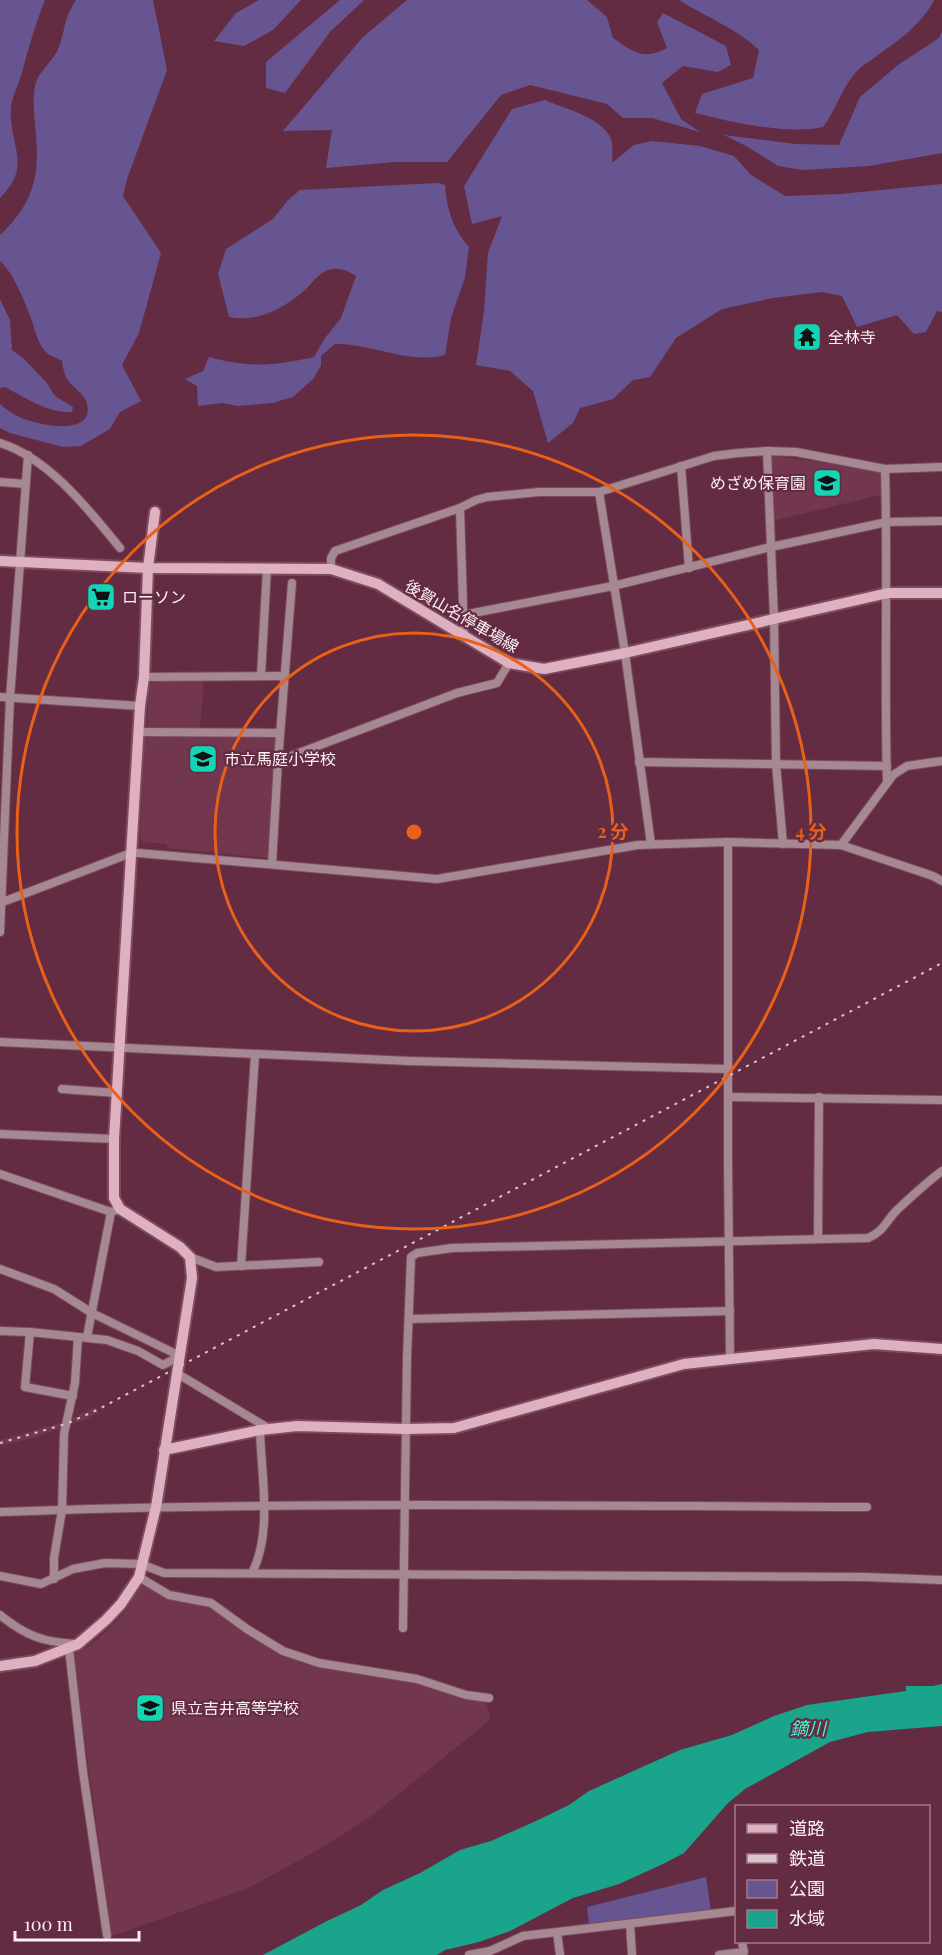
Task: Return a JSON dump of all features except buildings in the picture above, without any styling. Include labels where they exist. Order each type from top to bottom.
[{"type":"street","points":[[0,443],[28,455],[79,500],[120,548]]},
{"type":"street","points":[[767,451],[774,618],[776,764],[783,844]]},
{"type":"street","points":[[332,569],[331,558],[335,551],[460,508],[476,500],[539,492],[599,492],[714,456],[767,451],[796,452],[885,469],[942,467]]},
{"type":"street","points":[[0,932],[10,698],[28,455]]},
{"type":"street","points":[[681,466],[689,568]]},
{"type":"street","points":[[885,469],[888,593],[885,691],[887,782]]},
{"type":"street","points":[[0,482],[25,484]]},
{"type":"street","points":[[599,492],[625,653],[651,844]]},
{"type":"street","points":[[460,508],[464,637]]},
{"type":"street","points":[[87,1337],[116,1210],[114,1139],[140,706],[144,677],[148,568],[155,512]]},
{"type":"street","points":[[463,615],[614,586],[771,547],[886,522],[942,521]]},
{"type":"street","name":"後賀山名停車場線","points":[[0,561],[148,568],[332,569],[378,584],[509,663],[544,669],[625,653],[888,593],[942,593]]},
{"type":"street","points":[[261,676],[267,568]]},
{"type":"street","points":[[272,864],[292,583]]},
{"type":"street","points":[[278,761],[458,693],[497,683],[509,663]]},
{"type":"street","points":[[144,677],[285,676]]},
{"type":"street","points":[[0,697],[140,706]]},
{"type":"street","points":[[139,732],[280,733]]},
{"type":"street","points":[[841,845],[894,774],[908,766],[942,761]]},
{"type":"street","points":[[639,762],[887,766]]},
{"type":"street","points":[[1,902],[131,853],[437,879],[651,844],[728,842],[841,845],[942,881]]},
{"type":"street","points":[[728,842],[730,1359]]},
{"type":"street","points":[[0,1042],[255,1055],[728,1070]]},
{"type":"street","points":[[241,1266],[255,1055]]},
{"type":"street","points":[[62,1089],[117,1093]]},
{"type":"street","points":[[729,1097],[942,1100]]},
{"type":"street","points":[[818,1239],[819,1097]]},
{"type":"street","points":[[0,1134],[114,1139]]},
{"type":"street","points":[[403,1628],[411,1257],[417,1253],[452,1248],[868,1238],[876,1235],[896,1211],[942,1171]]},
{"type":"street","points":[[0,1174],[116,1210],[180,1247],[190,1257],[216,1267],[319,1262]]},
{"type":"street","points":[[0,1666],[35,1661],[73,1646],[106,1620],[139,1577],[156,1507],[178,1374],[192,1278],[190,1257]]},
{"type":"street","points":[[0,1269],[54,1288],[92,1312],[180,1356]]},
{"type":"street","points":[[409,1319],[730,1311]]},
{"type":"street","points":[[0,1331],[107,1340],[138,1351],[163,1365],[180,1356]]},
{"type":"street","points":[[30,1332],[25,1387],[73,1396]]},
{"type":"street","points":[[54,1579],[54,1558],[62,1510],[64,1440],[73,1396],[78,1337]]},
{"type":"street","points":[[165,1450],[264,1429],[297,1426],[454,1428],[684,1364],[874,1344],[942,1349]]},
{"type":"street","points":[[178,1374],[264,1429]]},
{"type":"street","points":[[252,1573],[260,1550],[264,1507],[264,1429]]},
{"type":"street","points":[[0,1512],[156,1507],[405,1504],[867,1507]]},
{"type":"street","points":[[0,1576],[41,1584],[73,1569],[100,1563],[141,1564],[164,1573],[865,1577],[942,1580]]},
{"type":"street","points":[[139,1577],[169,1595],[211,1603],[247,1629],[284,1651],[319,1663],[417,1679],[466,1695],[489,1698]]},
{"type":"street","points":[[0,1615],[20,1630],[35,1637],[73,1646]]},
{"type":"street","points":[[73,1646],[83,1772],[107,1935]]},
{"type":"street","points":[[469,1955],[490,1951],[523,1936],[735,1911]]},
{"type":"street","points":[[630,1924],[632,1955]]},
{"type":"street","points":[[557,1932],[560,1955]]},
{"type":"street","points":[[719,1955],[744,1952],[742,1943]]},
{"type":"shaded area","name":"めざめ保育園","points":[[770,455],[883,471],[884,494],[773,521]]},
{"type":"shaded area","points":[[149,680],[204,680],[200,729],[147,728]]},
{"type":"shaded area","points":[[145,735],[274,736],[276,739],[270,858],[167,848],[167,844],[144,842],[140,839]]},
{"type":"shaded area","points":[[95,1407],[98,1413],[84,1420],[33,1438],[0,1446],[0,1440],[67,1421]]},
{"type":"shaded area","points":[[142,1584],[173,1600],[213,1609],[282,1653],[418,1680],[485,1700],[490,1715],[489,1721],[370,1817],[318,1850],[246,1889],[112,1936],[73,1655],[92,1644],[112,1626],[124,1613]]},
{"type":"green space","points":[[0,0],[45,0],[11,107],[18,165],[16,175],[0,198]]},
{"type":"green space","points":[[76,0],[153,0],[167,70],[127,179],[123,196],[161,253],[139,333],[122,365],[141,401],[120,412],[110,429],[81,446],[63,447],[10,433],[0,428],[0,404],[23,419],[60,426],[81,422],[87,415],[87,404],[84,397],[67,379],[62,361],[48,353],[40,344],[18,288],[0,261],[0,235],[11,224],[26,202],[35,179],[37,151],[35,86],[39,76],[57,52],[67,19]]},
{"type":"green space","points":[[259,0],[301,0],[273,30],[244,46],[214,41],[236,13]]},
{"type":"green space","points":[[340,0],[364,0],[330,32],[285,93],[266,88],[266,62]]},
{"type":"green space","points":[[407,0],[587,0],[607,17],[613,38],[633,51],[644,54],[667,48],[657,22],[663,13],[726,46],[731,65],[718,72],[683,66],[662,83],[681,119],[700,132],[652,118],[623,118],[607,104],[530,85],[501,95],[447,162],[395,162],[326,168],[332,130],[283,131],[363,37]]},
{"type":"green space","points":[[679,0],[934,0],[923,17],[909,31],[856,72],[846,85],[823,127],[792,129],[759,126],[695,113],[702,94],[753,78],[759,50],[731,29]]},
{"type":"green space","points":[[942,31],[942,153],[869,166],[803,170],[778,166],[724,135],[796,144],[839,145],[860,97],[898,65],[939,38]]},
{"type":"green space","points":[[545,100],[589,118],[604,128],[612,141],[612,163],[634,145],[652,141],[700,146],[734,156],[751,175],[785,196],[841,194],[942,184],[942,312],[937,311],[926,332],[914,334],[897,315],[857,327],[842,296],[822,292],[773,298],[722,309],[676,338],[650,377],[633,380],[613,399],[580,408],[573,423],[548,443],[533,391],[510,371],[476,365],[484,311],[488,253],[502,216],[472,224],[464,186],[512,109]]},
{"type":"green space","points":[[437,183],[445,185],[452,219],[469,247],[465,277],[451,318],[445,355],[404,356],[335,344],[321,356],[321,366],[313,379],[293,397],[272,403],[238,406],[222,403],[198,406],[197,386],[185,379],[203,371],[209,357],[237,363],[262,364],[314,357],[341,318],[356,276],[342,269],[323,272],[297,297],[279,308],[250,318],[229,317],[218,274],[226,249],[273,219],[288,200],[300,190]]},
{"type":"green space","points":[[0,299],[10,320],[12,350],[46,382],[55,396],[73,407],[72,412],[45,407],[5,387],[0,388]]},
{"type":"green space","points":[[706,1877],[711,1911],[589,1924],[587,1907]]},
{"type":"water","name":"鏑川","points":[[942,1684],[942,1726],[868,1732],[830,1742],[745,1789],[728,1803],[684,1853],[619,1884],[573,1898],[510,1931],[479,1942],[445,1950],[437,1955],[263,1955],[361,1905],[383,1890],[420,1873],[460,1850],[491,1841],[536,1821],[569,1805],[589,1791],[680,1750],[732,1735],[774,1716],[807,1705],[906,1691],[906,1686]]},
{"type":"railway","points":[[0,1443],[66,1424],[97,1410],[942,963]]},
{"type":"place","name":"全林寺","points":[[807,337]]},
{"type":"place","name":"めざめ保育園","points":[[827,483]]},
{"type":"place","name":"ローソン","points":[[101,597]]},
{"type":"place","name":"市立馬庭小学校","points":[[203,759]]},
{"type":"place","name":"県立吉井高等学校","points":[[150,1708]]}]
